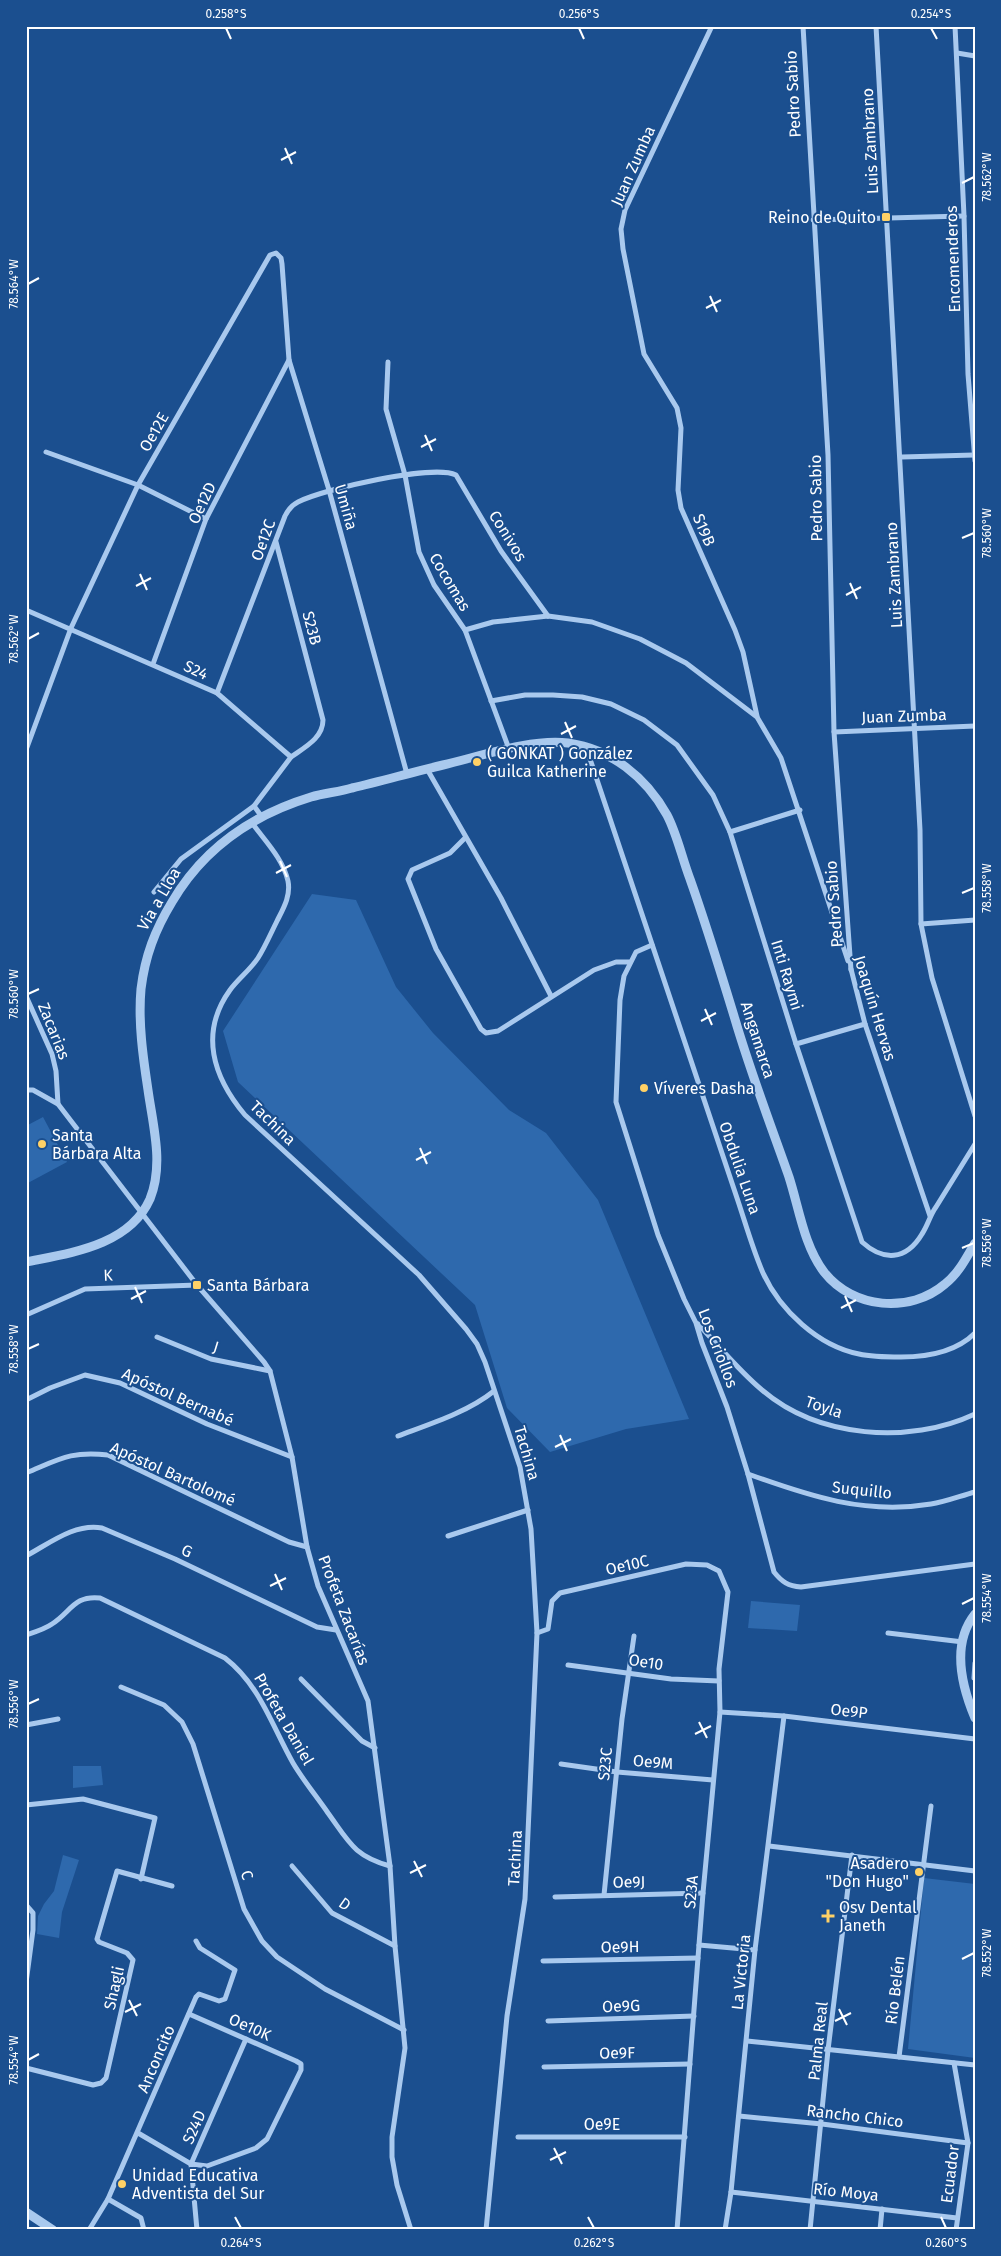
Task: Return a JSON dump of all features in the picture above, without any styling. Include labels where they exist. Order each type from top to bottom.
[{"type":"street","name":"Juan Zumba","points":[[644,354],[623,249],[621,229],[625,210],[712,26]]},
{"type":"street","name":"Pedro Sabio","points":[[802,26],[828,456],[834,732],[851,970]]},
{"type":"street","name":"Luis Zambrano","points":[[876,26],[886,218],[902,458],[920,830],[921,924],[932,978],[975,1116]]},
{"type":"street","name":"Encomenderos","points":[[955,26],[958,54],[968,374],[975,461]]},
{"type":"street","points":[[958,54],[975,56]]},
{"type":"street","points":[[813,220],[964,216]]},
{"type":"street","name":"Umiña","points":[[270,255],[276,253],[281,258],[289,360],[329,490],[406,774]]},
{"type":"street","name":"Oe12E","points":[[71,628],[138,485],[270,255]]},
{"type":"street","name":"S19B","points":[[644,354],[677,408],[681,428],[678,490],[681,508],[743,652],[757,717]]},
{"type":"street","name":"Oe12D","points":[[153,664],[206,519],[289,360]]},
{"type":"street","name":"Cocomas","points":[[388,362],[386,409],[405,475],[419,552],[425,568],[465,630],[509,750]]},
{"type":"street","points":[[968,374],[975,373]]},
{"type":"street","points":[[46,452],[138,485],[206,519]]},
{"type":"street","points":[[902,458],[974,455]]},
{"type":"street","name":"Oe12C","points":[[217,693],[289,508],[296,502],[329,490],[405,475],[448,471]]},
{"type":"street","name":"Conivos","points":[[448,471],[456,475],[463,485],[501,551],[548,616]]},
{"type":"street","name":"S23B","points":[[276,542],[323,720],[323,730],[317,737],[291,757]]},
{"type":"street","name":"S24","points":[[26,610],[217,693],[291,757]]},
{"type":"street","name":"Joaquín Hervas","points":[[465,630],[493,622],[548,616],[592,622],[640,639],[686,663],[757,717],[781,758],[800,810],[851,970],[866,1024],[930,1216]]},
{"type":"street","points":[[26,750],[71,628]]},
{"type":"street","name":"Inti Raymi","points":[[491,701],[525,694],[582,697],[611,704],[644,720],[677,746],[713,795],[730,832],[796,1044],[862,1242],[873,1252],[887,1256],[901,1254],[916,1244],[930,1216],[975,1144]]},
{"type":"street","name":"Juan Zumba","points":[[834,732],[975,726]]},
{"type":"street","name":"Angamarca","points":[[509,750],[555,742],[586,746],[615,759],[632,770],[646,784],[669,818],[713,946],[747,1060],[789,1178],[813,1253],[821,1268],[840,1287],[862,1299],[880,1304],[896,1304],[913,1301],[941,1288],[958,1271],[975,1243]]},
{"type":"street","name":"Obdulia Luna","points":[[586,746],[764,1274],[782,1304],[800,1323],[828,1343],[858,1354],[912,1357],[943,1352],[975,1333]]},
{"type":"street","name":"Via a Lloa","points":[[26,1262],[100,1244],[117,1235],[140,1214],[152,1194],[157,1161],[140,1016],[144,970],[149,948],[157,928],[174,897],[196,867],[219,845],[262,817],[310,798],[509,750]]},
{"type":"street","points":[[154,892],[181,859],[254,806],[291,757]]},
{"type":"street","points":[[427,769],[501,898],[551,996]]},
{"type":"street","points":[[254,806],[262,817]]},
{"type":"street","points":[[730,832],[800,810]]},
{"type":"street","name":"Tachina","points":[[252,824],[282,862],[288,884],[286,903],[258,958],[230,991],[212,1027],[213,1054],[220,1078],[232,1099],[245,1115],[419,1275],[477,1344],[520,1467],[528,1510],[531,1529],[537,1633],[525,1899],[507,2016],[486,2230]]},
{"type":"street","points":[[466,838],[450,853],[412,870],[408,879],[436,949],[476,1025],[486,1033],[498,1031],[551,996],[605,964],[629,962],[636,952],[652,945]]},
{"type":"street","points":[[921,924],[975,920]]},
{"type":"street","name":"Los Criollos","points":[[629,962],[620,1000],[616,1102],[658,1235],[684,1299],[696,1323],[727,1407],[748,1474],[774,1572],[790,1586],[801,1587],[975,1564]]},
{"type":"street","name":"Zacarias","points":[[26,996],[52,1054],[56,1071],[58,1104]]},
{"type":"street","points":[[796,1044],[866,1024]]},
{"type":"street","name":"Profeta Zacarías","points":[[26,1090],[33,1090],[58,1104],[140,1214],[270,1371],[292,1457],[307,1547],[318,1586],[368,1701],[376,1748],[390,1866],[395,1946],[404,2030],[404,2066],[392,2137],[392,2158],[397,2185],[411,2230]]},
{"type":"street","name":"K","points":[[26,1315],[85,1289],[197,1285]]},
{"type":"street","name":"Toyla","points":[[696,1323],[761,1390],[807,1418],[864,1432],[897,1433],[931,1428],[975,1414]]},
{"type":"street","name":"J","points":[[156,1337],[211,1359],[270,1371]]},
{"type":"street","name":"Apóstol Bernabé","points":[[26,1400],[85,1375],[120,1383],[207,1424],[292,1457]]},
{"type":"street","points":[[398,1436],[457,1412],[484,1399],[494,1391]]},
{"type":"street","name":"Apóstol Bartolomé","points":[[26,1473],[66,1456],[88,1453],[108,1455],[289,1542],[307,1547]]},
{"type":"street","name":"Suquillo","points":[[748,1474],[806,1495],[839,1503],[870,1506],[902,1507],[932,1504],[975,1492]]},
{"type":"street","points":[[448,1536],[528,1510]]},
{"type":"street","name":"G","points":[[26,1556],[80,1528],[92,1526],[102,1528],[175,1559],[317,1627],[336,1630]]},
{"type":"street","name":"Oe10C","points":[[537,1633],[548,1629],[554,1596],[568,1591],[686,1564],[708,1565]]},
{"type":"street","name":"S23A","points":[[677,2230],[686,2137],[703,1893],[720,1712],[719,1681],[728,1592],[719,1571],[708,1565]]},
{"type":"street","name":"Profeta Daniel","points":[[26,1635],[52,1624],[66,1610],[89,1596],[100,1598],[225,1658],[241,1671],[255,1690],[294,1764],[354,1849],[372,1861],[390,1866]]},
{"type":"street","points":[[975,1614],[963,1642],[961,1678],[975,1718]]},
{"type":"street","points":[[888,1633],[963,1642]]},
{"type":"street","name":"S23C","points":[[604,1895],[628,1672],[634,1636]]},
{"type":"street","points":[[961,1678],[974,1678],[975,1663]]},
{"type":"street","name":"Oe10","points":[[568,1665],[671,1679],[719,1681]]},
{"type":"street","points":[[301,1679],[362,1741],[376,1748]]},
{"type":"street","name":"C","points":[[121,1687],[164,1705],[182,1722],[193,1744],[244,1909],[262,1942],[277,1957],[325,1989],[404,2030]]},
{"type":"street","name":"Oe9P","points":[[720,1712],[784,1716],[975,1739]]},
{"type":"street","name":"La Victoria","points":[[725,2230],[731,2192],[755,1950],[784,1716]]},
{"type":"street","points":[[26,1726],[58,1719]]},
{"type":"street","name":"Oe9M","points":[[561,1764],[617,1772],[713,1780]]},
{"type":"street","points":[[26,1805],[83,1800],[154,1818],[141,1879]]},
{"type":"street","name":"Río Belén","points":[[899,2057],[931,1806]]},
{"type":"street","points":[[769,1846],[975,1871]]},
{"type":"street","name":"Palma Real","points":[[810,2230],[828,2050],[852,1855]]},
{"type":"street","name":"D","points":[[292,1866],[332,1913],[395,1946]]},
{"type":"street","name":"Shagli","points":[[26,2068],[93,2085],[101,2083],[106,2078],[133,1960],[127,1953],[99,1942],[97,1937],[117,1871],[172,1886]]},
{"type":"street","name":"Oe9J","points":[[555,1896],[703,1893]]},
{"type":"street","points":[[26,1905],[33,1913],[33,1930],[26,1983]]},
{"type":"street","name":"Anconcito","points":[[88,2230],[108,2199],[199,1994],[220,2001],[225,1999],[235,1970],[200,1948],[196,1941]]},
{"type":"street","points":[[699,1945],[755,1950]]},
{"type":"street","name":"Oe9H","points":[[543,1961],[698,1958]]},
{"type":"street","name":"Oe10K","points":[[189,2014],[301,2064],[301,2070],[267,2139],[256,2148],[212,2166],[191,2164]]},
{"type":"street","name":"Oe9G","points":[[548,2022],[694,2016]]},
{"type":"street","name":"S24D","points":[[197,2230],[191,2164],[246,2039]]},
{"type":"street","points":[[747,2042],[975,2065]]},
{"type":"street","name":"Ecuador","points":[[954,2063],[968,2143],[956,2230]]},
{"type":"street","name":"Oe9F","points":[[544,2067],[690,2064]]},
{"type":"street","name":"Rancho Chico","points":[[739,2116],[822,2124],[968,2143]]},
{"type":"street","points":[[138,2133],[191,2164]]},
{"type":"street","name":"Oe9E","points":[[518,2137],[686,2137]]},
{"type":"street","name":"Río Moya","points":[[731,2192],[957,2218]]},
{"type":"street","points":[[108,2199],[141,2218],[144,2230]]},
{"type":"street","points":[[880,2230],[882,2208]]},
{"type":"street","points":[[26,2212],[40,2226],[53,2230]]},
{"type":"shaded area","points":[[312,894],[356,900],[396,987],[433,1033],[509,1110],[546,1133],[598,1200],[689,1419],[626,1429],[550,1452],[507,1408],[475,1305],[238,1082],[223,1031]]},
{"type":"shaded area","name":"Santa Bárbara Alta","points":[[43,1117],[67,1162],[26,1184],[26,1126]]},
{"type":"shaded area","points":[[751,1601],[800,1605],[797,1631],[748,1628]]},
{"type":"shaded area","points":[[73,1766],[101,1766],[103,1785],[73,1788]]},
{"type":"shaded area","points":[[63,1855],[79,1860],[62,1912],[59,1938],[37,1934],[38,1916],[54,1891]]},
{"type":"shaded area","points":[[924,1878],[975,1884],[975,2058],[908,2049]]},
{"type":"place","name":"Reino de Quito","points":[[886,217]]},
{"type":"place","name":"( GONKAT ) González Guilca Katherine","points":[[477,762]]},
{"type":"place","name":"Víveres Dasha","points":[[644,1088]]},
{"type":"place","name":"Santa Bárbara Alta","points":[[42,1144]]},
{"type":"place","name":"Santa Bárbara","points":[[197,1285]]},
{"type":"place","name":"Asadero \"Don Hugo\"","points":[[919,1872]]},
{"type":"place","name":"Osv Dental Janeth","points":[[828,1916]]},
{"type":"place","name":"Unidad Educativa Adventista del Sur","points":[[122,2184]]}]
